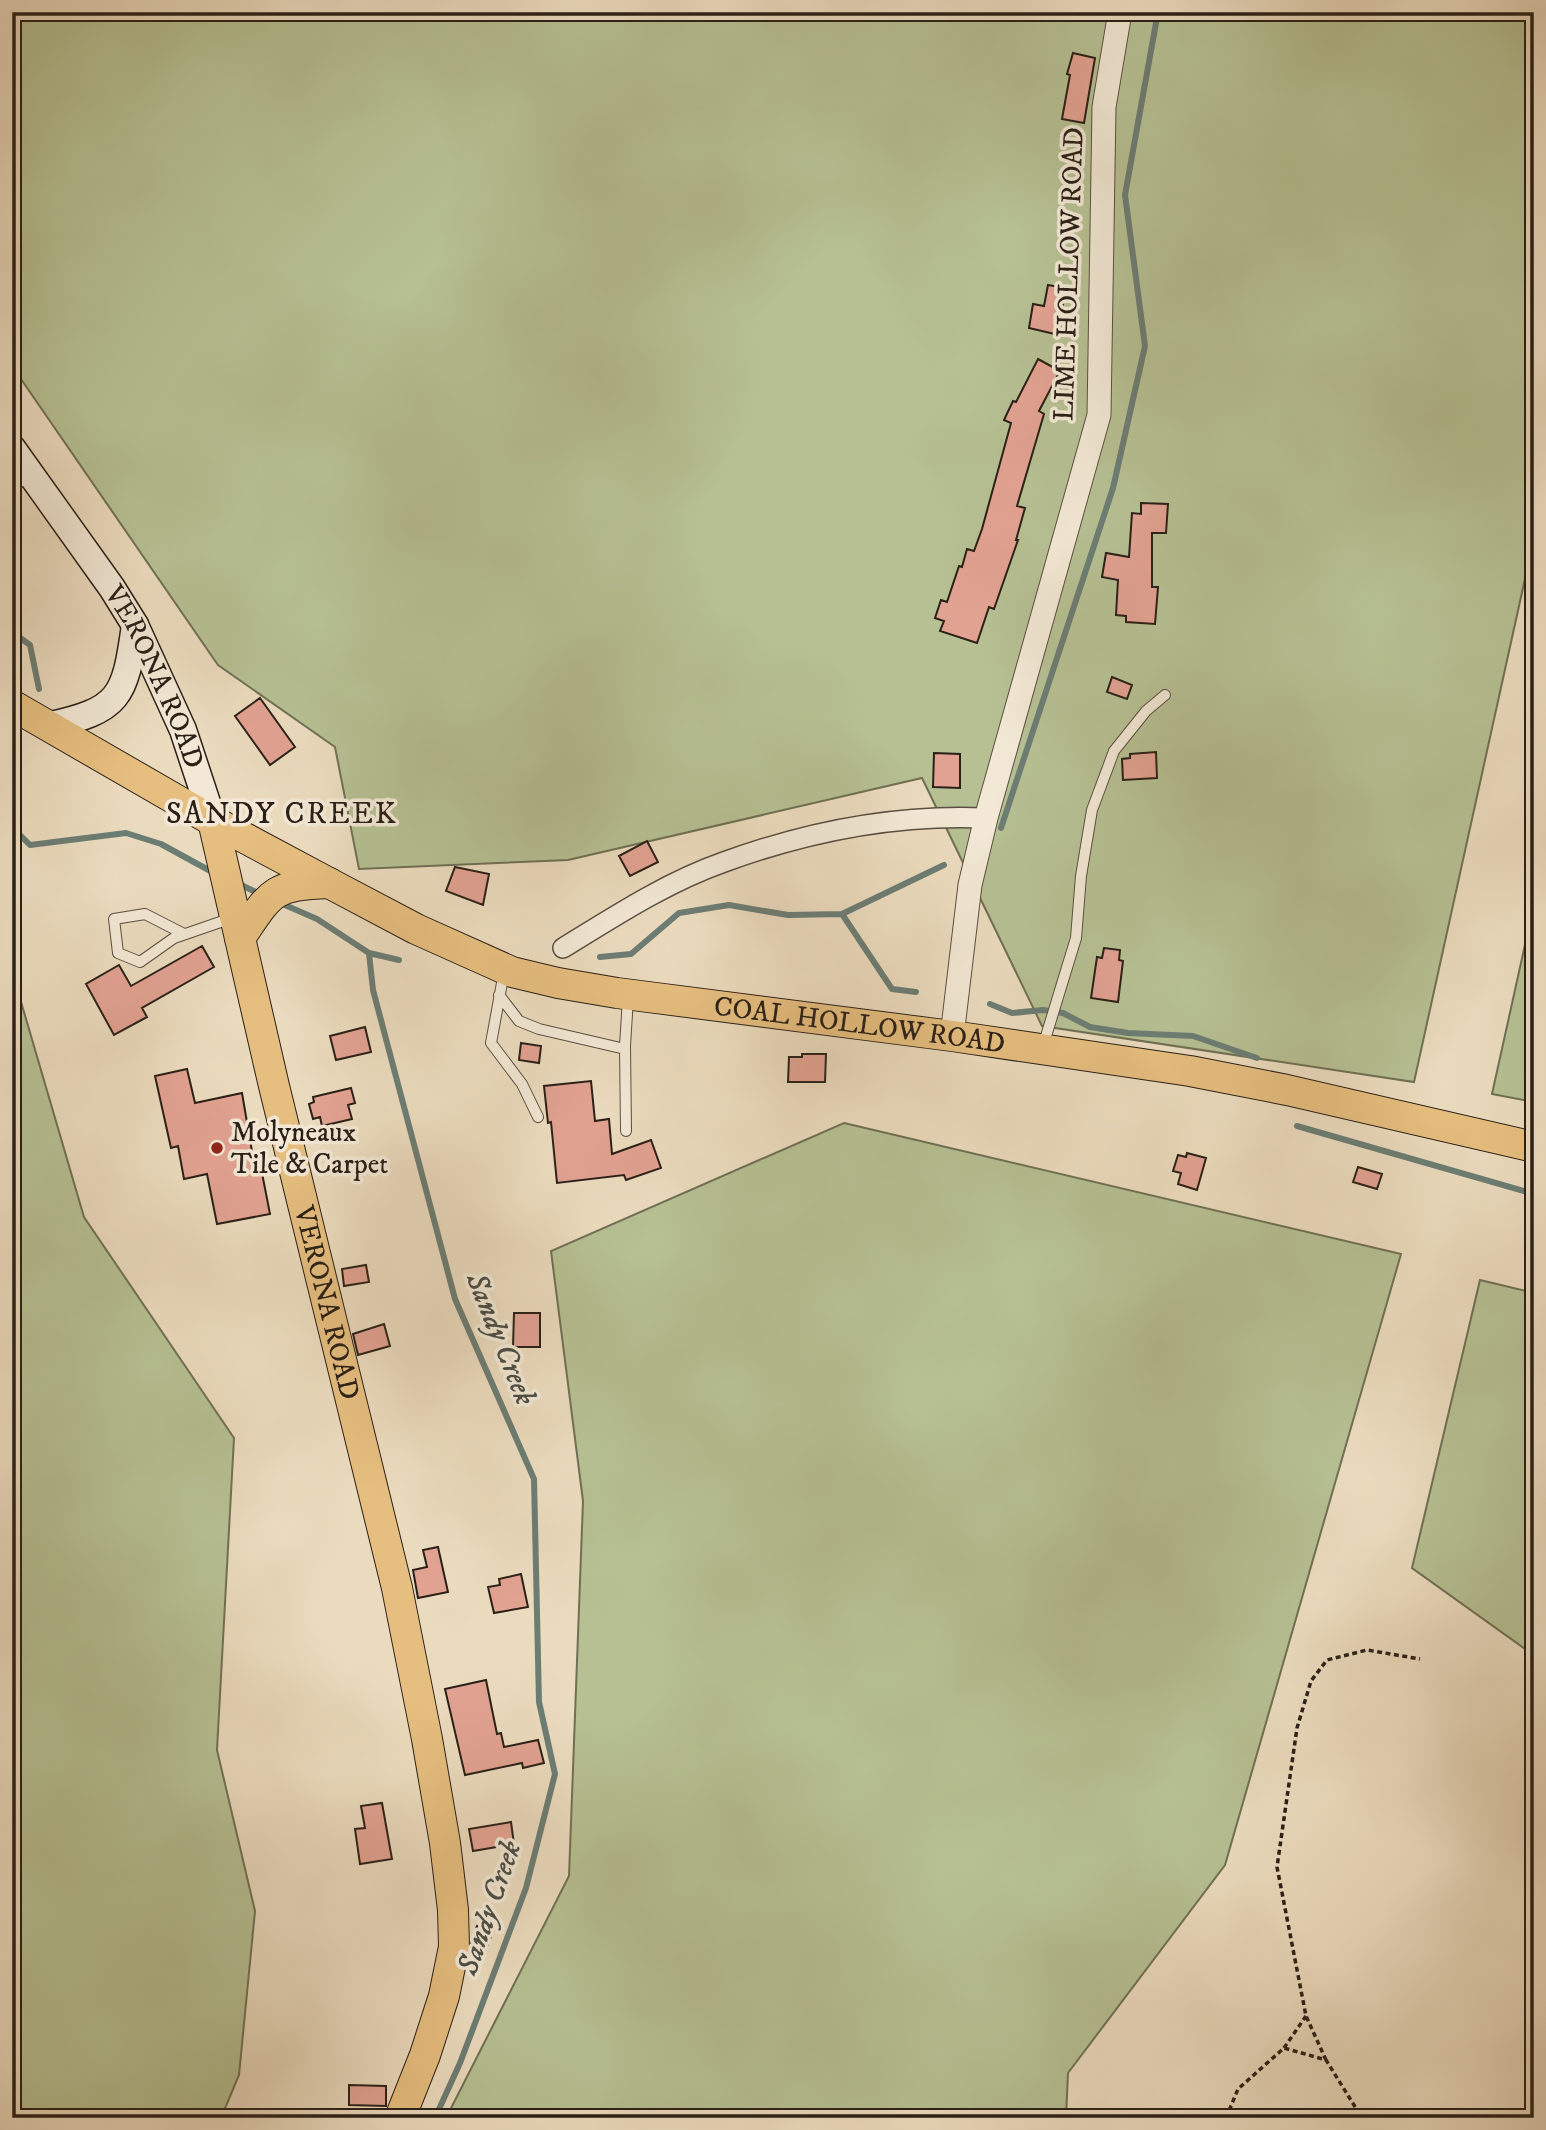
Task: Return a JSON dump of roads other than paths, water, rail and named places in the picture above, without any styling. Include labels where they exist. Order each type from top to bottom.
[{"type":"main road","name":"VERONA ROAD","points":[[12,448],[23,481],[112,588],[135,625],[183,730],[213,821],[397,1588],[445,1843],[453,1910],[454,1947],[437,2020],[400,2118]]},
{"type":"main road","points":[[47,726],[84,718],[111,702],[122,687],[130,662],[135,625]]},
{"type":"main road","name":"COAL HOLLOW ROAD","points":[[12,705],[213,821],[416,929],[502,982],[558,983],[952,1036],[1045,1038],[1534,1147]]},
{"type":"main road","points":[[233,903],[274,896],[297,884],[329,883]]},
{"type":"street","name":"LIME HOLLOW ROAD","points":[[952,1036],[970,885],[986,818],[1099,415],[1104,107],[1119,12]]},
{"type":"street","points":[[563,947],[675,884],[735,858],[842,827],[906,819],[986,818]]},
{"type":"lane","points":[[1045,1038],[1076,938],[1081,876],[1092,810],[1114,751],[1146,710],[1165,695]]},
{"type":"lane","points":[[184,934],[145,914],[114,919],[118,953],[140,962],[233,903]]},
{"type":"lane","points":[[502,982],[519,1021],[539,1029],[625,1049]]},
{"type":"lane","points":[[502,982],[491,1043],[522,1084],[538,1117]]},
{"type":"lane","points":[[626,1131],[625,1049],[628,994]]},
{"type":"waterway","points":[[1001,828],[1113,488],[1145,346],[1125,195],[1158,12]]},
{"type":"waterway","name":"Sandy Creek","points":[[12,632],[30,645],[39,689]]},
{"type":"waterway","name":"Sandy Creek","points":[[12,827],[30,845],[126,833],[161,844],[214,873]]},
{"type":"waterway","points":[[600,957],[631,954],[679,913],[729,905],[788,915],[842,914],[944,865]]},
{"type":"waterway","name":"Sandy Creek","points":[[237,883],[262,895]]},
{"type":"waterway","name":"Sandy Creek","points":[[278,902],[317,919],[369,953],[373,990],[455,1299],[534,1479],[539,1702],[555,1774],[526,1888],[460,2063],[435,2118]]},
{"type":"waterway","points":[[842,914],[892,989],[916,992]]},
{"type":"waterway","points":[[369,953],[399,960]]},
{"type":"waterway","points":[[990,1004],[1012,1013],[1043,1010],[1063,1013],[1090,1027],[1128,1033],[1193,1036],[1257,1058]]},
{"type":"waterway","points":[[1297,1126],[1534,1194]]},
{"type":"place","name":"Molyneaux Tile & Carpet","points":[[217,1148]]},
{"type":"district","name":"SANDY CREEK","points":[[282,814]]}]
